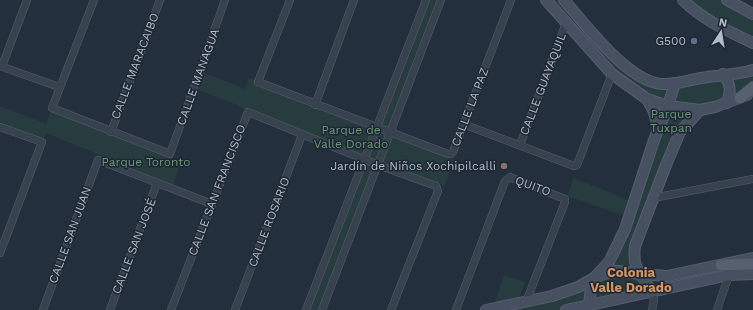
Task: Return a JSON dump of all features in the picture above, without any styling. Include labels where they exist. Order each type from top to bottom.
[{"type":"main road","points":[[740,98],[753,88]]},
{"type":"main road","points":[[720,265],[753,264]]},
{"type":"street","points":[[28,0],[1,66],[59,87]]},
{"type":"street","points":[[94,0],[52,108],[110,132]]},
{"type":"street","name":"CALLE MARACAIBO","points":[[110,132],[160,0]]},
{"type":"street","name":"CALLE MANAGUA","points":[[110,132],[170,154],[226,0]]},
{"type":"street","points":[[290,0],[258,82],[390,133]]},
{"type":"street","points":[[315,105],[354,0]]},
{"type":"street","points":[[306,310],[426,0]]},
{"type":"street","points":[[322,310],[441,0]]},
{"type":"street","name":"CALLE LA PAZ","points":[[390,133],[451,154],[453,152],[511,0]]},
{"type":"street","points":[[546,0],[612,74],[647,99],[668,106],[700,110],[727,103],[753,93]]},
{"type":"street","points":[[564,0],[620,63],[633,73],[655,84],[664,85],[691,79],[753,70]]},
{"type":"street","points":[[683,0],[704,18],[728,32],[753,43]]},
{"type":"street","points":[[728,0],[753,14]]},
{"type":"street","name":"CALLE GUAYAQUIL","points":[[520,145],[566,23]]},
{"type":"street","points":[[463,124],[574,166],[577,165],[612,74]]},
{"type":"street","points":[[723,74],[730,85],[727,103]]},
{"type":"street","points":[[588,307],[594,278],[609,262],[625,228],[658,128],[668,106],[675,83]]},
{"type":"street","points":[[647,99],[654,112],[658,128]]},
{"type":"street","points":[[652,310],[654,300],[652,292],[635,265],[635,246],[681,130],[700,110]]},
{"type":"street","name":"CALLE SAN FRANCISCO","points":[[171,310],[248,112],[364,160],[438,188],[391,310]]},
{"type":"street","points":[[0,127],[42,142],[0,253]]},
{"type":"street","name":"CALLE ROSARIO","points":[[236,310],[302,135]]},
{"type":"street","name":"CALLE SAN JUAN","points":[[43,310],[98,160],[157,183]]},
{"type":"street","name":"QUITO","points":[[456,310],[504,181],[510,178],[565,199],[526,302]]},
{"type":"street","points":[[653,198],[753,179]]},
{"type":"street","points":[[157,183],[212,204]]},
{"type":"street","name":"CALLE SAN JOSÉ","points":[[110,310],[157,183]]},
{"type":"street","points":[[486,310],[552,296],[578,287],[604,274],[619,271],[667,276],[753,258]]},
{"type":"street","points":[[566,310],[588,307],[730,275],[753,274]]},
{"type":"street","points":[[717,310],[730,275]]},
{"type":"green space","points":[[426,0],[440,0],[321,310],[306,310],[364,160],[248,112],[237,105],[193,88],[200,71],[245,89],[249,78],[376,128]]},
{"type":"green space","points":[[547,0],[563,0],[620,64],[655,84],[723,75],[728,96],[715,106],[668,105],[613,74]]},
{"type":"green space","points":[[686,0],[724,0],[753,15],[753,42]]},
{"type":"green space","points":[[753,70],[753,87],[728,102],[724,75]]},
{"type":"green space","name":"Parque Tuxpan","points":[[648,100],[699,110],[684,126],[635,246],[639,273],[606,267],[659,129]]},
{"type":"green space","name":"Parque Toronto","points":[[0,106],[46,124],[52,108],[170,154],[169,164],[179,168],[172,188],[98,160],[100,155],[46,133],[42,142],[0,127]]},
{"type":"green space","name":"Parque de Valle Dorado","points":[[391,135],[453,160],[445,186],[380,164]]},
{"type":"green space","points":[[574,178],[633,202],[628,217],[567,196]]},
{"type":"green space","points":[[504,275],[525,282],[519,299],[494,305]]},
{"type":"green space","points":[[604,275],[636,275],[640,283],[639,290],[561,310],[492,310]]},
{"type":"place","name":"G500","points":[[694,41]]},
{"type":"place","name":"Jardín de Niños Xochipilcalli","points":[[504,166]]},
{"type":"district","name":"Colonia Valle Dorado","points":[[631,280]]}]
